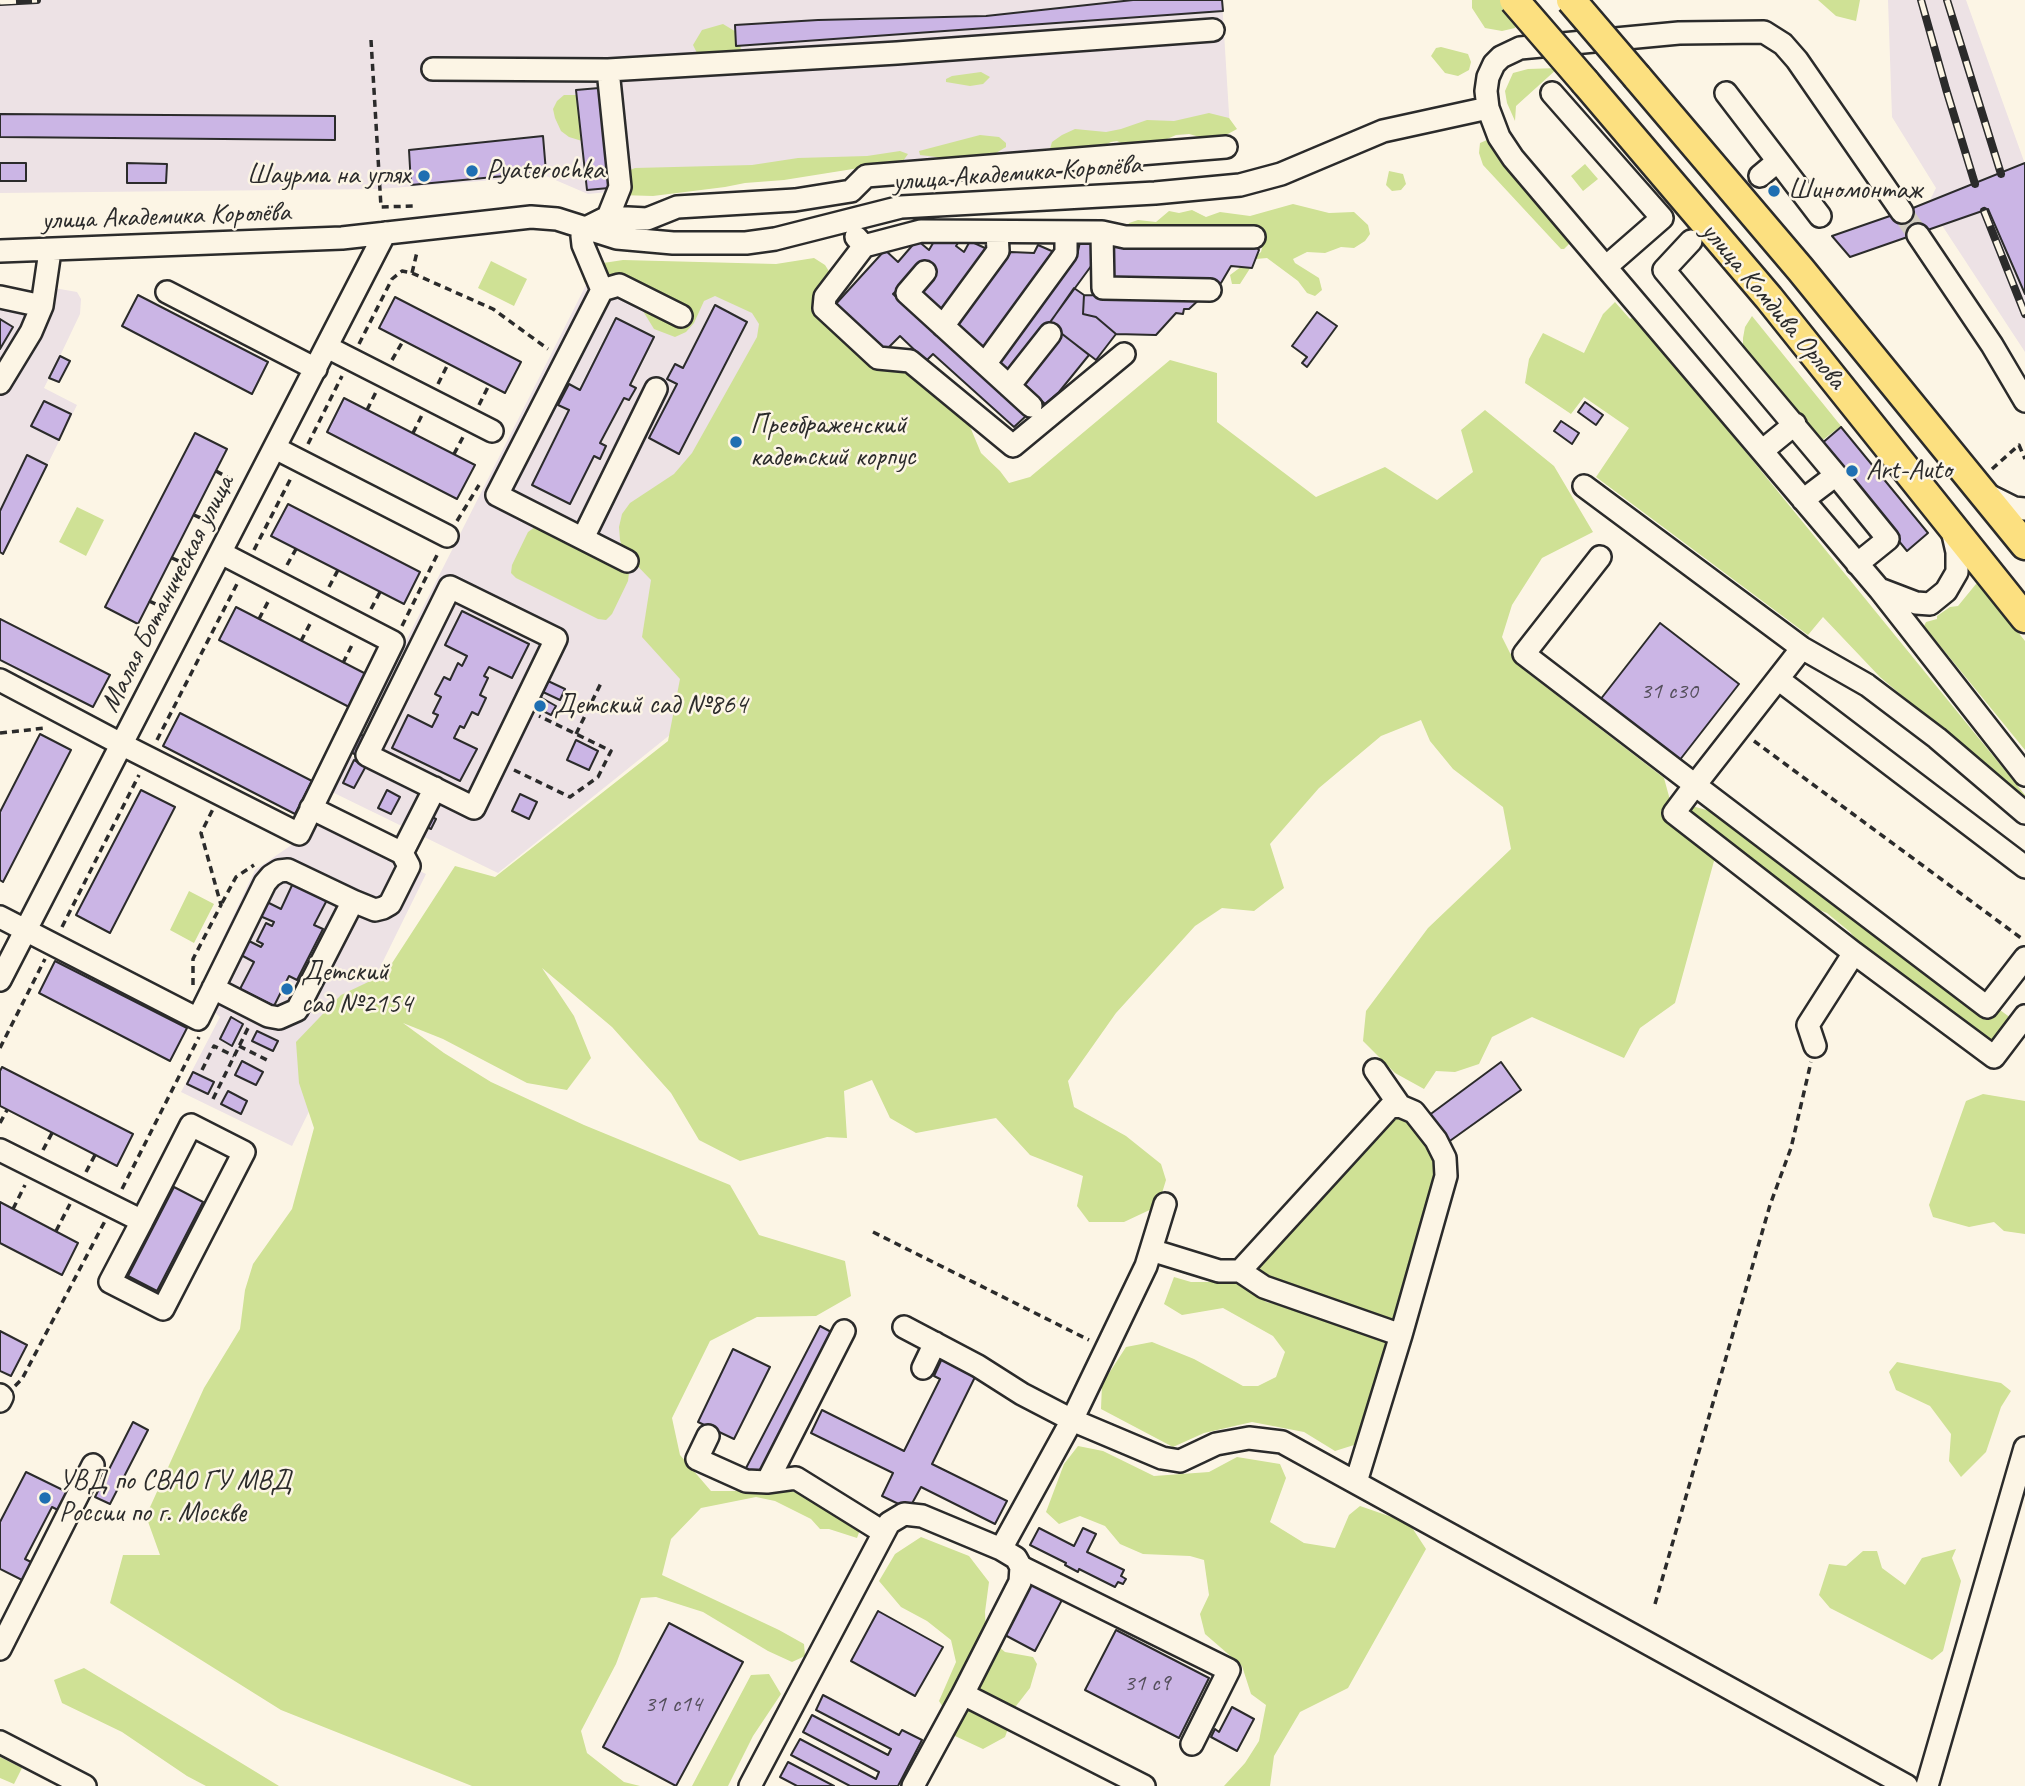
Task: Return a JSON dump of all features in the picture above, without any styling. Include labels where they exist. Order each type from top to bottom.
[{"type":"main road","name":"улица Комдива Орлова","points":[[1514,0],[1769,298],[2025,618]]},
{"type":"main road","name":"улица Комдива Орлова","points":[[1571,0],[1801,270],[2025,545]]},
{"type":"street","points":[[433,69],[608,70],[1213,30]]},
{"type":"street","points":[[1902,212],[1797,60],[1783,44],[1764,32],[1679,33],[1520,48],[1501,57],[1488,77],[1488,108],[1499,137],[1513,158],[1880,590],[2025,775]]},
{"type":"street","points":[[608,70],[620,187],[608,217]]},
{"type":"street","points":[[1552,93],[1662,218],[1606,266]]},
{"type":"street","points":[[1726,93],[1820,216]]},
{"type":"street","name":"улица Академика Королёва","points":[[0,251],[342,238],[531,216],[557,219],[617,238],[730,244],[775,239],[901,207],[1155,193],[1240,185],[1281,174],[1383,131],[1488,108]]},
{"type":"street","points":[[602,290],[583,245],[584,229],[608,217],[647,219],[677,207],[806,198],[852,191],[866,176],[1226,147]]},
{"type":"street","points":[[1760,176],[1778,161]]},
{"type":"street","points":[[843,222],[864,246]]},
{"type":"street","points":[[1124,354],[1013,446],[910,361],[878,358],[824,308],[825,297],[864,246],[921,231],[1102,232],[1125,237],[1254,237]]},
{"type":"street","points":[[943,326],[998,251],[997,232]]},
{"type":"street","points":[[985,364],[1066,253],[1066,232]]},
{"type":"street","points":[[1102,232],[1102,288],[1210,290]]},
{"type":"street","name":"Малая Ботаническая улица","points":[[0,980],[385,233]]},
{"type":"street","points":[[1918,235],[1992,345],[2025,401]]},
{"type":"street","points":[[1691,241],[1664,270],[1795,424],[1888,539],[1857,564]]},
{"type":"street","points":[[0,383],[31,332],[42,306],[50,251]]},
{"type":"street","points":[[925,272],[907,293],[1031,406]]},
{"type":"street","points":[[627,561],[497,495],[602,290],[619,285],[681,316]]},
{"type":"street","points":[[167,292],[316,369]]},
{"type":"street","points":[[0,297],[42,306]]},
{"type":"street","points":[[1009,386],[1050,334]]},
{"type":"street","points":[[327,346],[492,431]]},
{"type":"street","points":[[583,538],[656,389]]},
{"type":"street","points":[[1762,451],[1795,424]]},
{"type":"street","points":[[275,448],[447,537]]},
{"type":"street","points":[[1803,500],[1836,475]]},
{"type":"street","points":[[1584,486],[1802,648],[1867,685],[1937,738],[2025,813]]},
{"type":"street","points":[[1976,486],[1994,500],[2014,508],[2025,509]]},
{"type":"street","points":[[1880,590],[1916,603],[1930,604],[1946,592],[1957,572],[1957,552],[1950,521]]},
{"type":"street","points":[[0,680],[299,834],[393,642],[220,553]]},
{"type":"street","points":[[1600,557],[1524,654],[1987,1007],[2025,958]]},
{"type":"street","points":[[450,587],[556,639],[496,761],[474,808],[367,755],[450,587]]},
{"type":"street","points":[[1802,648],[1674,813],[1854,953],[1994,1057],[2025,1015],[1998,993]]},
{"type":"street","points":[[1778,679],[2025,867]]},
{"type":"street","points":[[402,853],[435,789]]},
{"type":"street","points":[[0,917],[198,1019],[265,883],[279,871],[295,872],[375,910],[390,904],[409,866],[402,853],[311,808]]},
{"type":"street","points":[[213,989],[279,1018],[297,1010],[353,901]]},
{"type":"street","points":[[1815,1046],[1808,1025],[1854,953]]},
{"type":"street","points":[[1375,1070],[1400,1106]]},
{"type":"street","points":[[1240,1271],[1390,1107],[1400,1106],[1414,1112],[1436,1140],[1446,1158],[1446,1176],[1356,1482]]},
{"type":"street","points":[[191,1125],[244,1152],[163,1309],[110,1282],[142,1221],[191,1125]]},
{"type":"street","points":[[0,1150],[142,1221]]},
{"type":"street","points":[[1001,1549],[1072,1420],[1146,1266],[1165,1205]]},
{"type":"street","points":[[1151,1250],[1219,1271],[1240,1271],[1264,1287],[1401,1335]]},
{"type":"street","points":[[904,1326],[1072,1420],[1161,1458],[1180,1461],[1216,1444],[1249,1438],[1282,1442],[1907,1786]]},
{"type":"street","points":[[767,1482],[844,1331]]},
{"type":"street","points":[[923,1368],[935,1343]]},
{"type":"street","points":[[0,1395],[0,1401]]},
{"type":"street","points":[[709,1436],[697,1459],[746,1481],[767,1482],[796,1478],[883,1532]]},
{"type":"street","points":[[1927,1786],[2025,1448]]},
{"type":"street","points":[[0,1649],[93,1465]]},
{"type":"street","points":[[750,1786],[883,1532],[889,1523],[904,1514],[922,1516],[1001,1549],[1016,1558],[1021,1567],[1020,1582],[913,1786]]},
{"type":"street","points":[[1021,1567],[1229,1670],[1192,1744]]},
{"type":"street","points":[[962,1694],[1144,1786]]},
{"type":"street","points":[[0,1742],[49,1778],[85,1786]]},
{"type":"path","points":[[371,40],[382,207],[413,206]]},
{"type":"path","points":[[412,273],[417,252]]},
{"type":"path","points":[[0,1048],[392,279],[402,271],[412,273],[493,309],[548,349]]},
{"type":"path","points":[[2019,445],[2025,458]]},
{"type":"path","points":[[216,471],[227,477]]},
{"type":"path","points":[[194,514],[205,520]]},
{"type":"path","points":[[393,642],[447,537]]},
{"type":"path","points":[[172,558],[183,563]]},
{"type":"path","points":[[149,601],[160,606]]},
{"type":"path","points":[[576,733],[602,681]]},
{"type":"path","points":[[496,761],[569,797],[598,778],[611,751],[523,707]]},
{"type":"path","points":[[1738,730],[2025,941]]},
{"type":"path","points":[[198,1019],[192,981],[193,959],[221,905],[201,832],[220,794]]},
{"type":"path","points":[[124,805],[131,809]]},
{"type":"path","points":[[101,850],[108,853]]},
{"type":"path","points":[[78,895],[85,898]]},
{"type":"path","points":[[213,1099],[257,1010]]},
{"type":"path","points":[[202,1070],[214,1046],[234,1056]]},
{"type":"path","points":[[239,1046],[271,1062]]},
{"type":"path","points":[[1655,1604],[1770,1205],[1791,1148],[1815,1046]]},
{"type":"path","points":[[0,1123],[7,1110]]},
{"type":"path","points":[[873,1232],[1106,1349]]},
{"type":"shaded area","points":[[0,0],[1222,0],[1230,130],[588,194],[546,176],[379,189],[0,193]]},
{"type":"shaded area","points":[[1888,0],[1966,0],[2025,164],[2025,352],[1928,204],[1936,188],[1892,117]]},
{"type":"shaded area","name":"Преображенский кадетский корпус","points":[[717,271],[991,477],[498,873],[330,791],[348,755],[361,761],[377,728],[365,722],[587,283]]},
{"type":"shaded area","points":[[37,285],[77,292],[81,299],[80,314],[60,356],[70,361],[59,382],[49,378],[44,388],[77,405],[3,554],[0,552],[0,287],[35,293]]},
{"type":"shaded area","name":"Детский сад №2154","points":[[316,821],[426,874],[292,1146],[181,1092],[220,1017],[206,1004],[206,974],[255,870],[309,833]]},
{"type":"green space","points":[[1472,0],[1503,0],[1519,21],[1515,28],[1502,31],[1485,28],[1472,8]]},
{"type":"green space","points":[[1818,0],[1860,0],[1856,21],[1836,16]]},
{"type":"green space","points":[[723,24],[738,33],[741,50],[730,59],[699,57],[693,45],[702,30]]},
{"type":"green space","points":[[1436,48],[1468,54],[1471,62],[1469,70],[1458,76],[1445,73],[1431,56]]},
{"type":"green space","points":[[1558,68],[1516,106],[1515,121],[1505,91],[1513,73],[1528,69]]},
{"type":"green space","points":[[981,72],[990,77],[983,84],[970,86],[946,82],[946,79],[952,76]]},
{"type":"green space","points":[[564,95],[578,95],[611,104],[609,136],[582,141],[561,131],[553,109]]},
{"type":"green space","points":[[1209,113],[1229,118],[1237,129],[1226,135],[1176,135],[1134,149],[1117,141],[1095,150],[1053,154],[1050,149],[1052,142],[1075,129],[1106,132],[1147,120],[1174,121]]},
{"type":"green space","points":[[980,135],[999,137],[1006,143],[1006,147],[991,156],[945,158],[920,155],[919,151]]},
{"type":"green space","points":[[1487,140],[1495,145],[1512,174],[1565,232],[1569,244],[1564,249],[1561,249],[1483,165],[1479,153],[1480,143]]},
{"type":"green space","points":[[900,151],[908,154],[903,161],[784,180],[653,196],[619,195],[616,176],[635,168],[752,165],[798,158],[867,156]]},
{"type":"green space","points":[[1585,164],[1598,179],[1583,191],[1571,176]]},
{"type":"green space","points":[[1389,171],[1403,174],[1406,184],[1401,190],[1392,191],[1386,185]]},
{"type":"green space","points":[[1293,204],[1329,213],[1354,212],[1368,225],[1370,234],[1354,248],[1341,247],[1325,253],[1307,252],[1293,259],[1319,278],[1322,290],[1315,296],[1307,293],[1298,281],[1267,258],[1256,259],[1240,284],[1232,284],[1230,275],[1261,252],[1265,236],[1263,232],[1213,233],[1201,226],[1184,224],[1168,230],[1130,233],[1128,226],[1138,220],[1156,222],[1169,211],[1179,213],[1192,210],[1206,217],[1220,212],[1250,216]]},
{"type":"green space","points":[[814,258],[825,265],[832,276],[828,322],[853,350],[880,368],[908,369],[966,417],[981,453],[1009,483],[1030,477],[1170,360],[1217,373],[1217,422],[1316,497],[1385,467],[1437,500],[1473,472],[1461,430],[1485,410],[1554,466],[1593,532],[1542,558],[1512,605],[1502,637],[1510,653],[1524,670],[1664,778],[1670,800],[1732,817],[2011,1018],[1993,1046],[1864,949],[1850,932],[1827,913],[1807,905],[1743,855],[1714,861],[1675,1003],[1640,1028],[1624,1058],[1532,1017],[1492,1037],[1479,1064],[1455,1072],[1436,1071],[1424,1089],[1395,1073],[1363,1041],[1366,1011],[1428,928],[1511,849],[1503,807],[1453,769],[1430,741],[1421,720],[1381,736],[1319,788],[1270,844],[1284,888],[1254,911],[1222,908],[1195,926],[1116,1013],[1068,1081],[1074,1107],[1126,1136],[1161,1164],[1166,1180],[1158,1206],[1124,1222],[1089,1222],[1077,1206],[1083,1176],[1030,1155],[996,1118],[916,1133],[890,1118],[872,1080],[844,1091],[847,1138],[827,1137],[740,1161],[699,1140],[671,1093],[612,1027],[542,968],[574,1016],[591,1058],[567,1090],[527,1083],[443,1039],[403,1023],[491,1082],[584,1125],[730,1185],[759,1235],[845,1261],[851,1296],[816,1316],[757,1317],[710,1341],[672,1418],[680,1455],[711,1491],[790,1491],[820,1499],[861,1527],[857,1538],[829,1529],[820,1529],[811,1519],[775,1501],[756,1497],[701,1508],[671,1539],[662,1575],[804,1644],[805,1656],[792,1662],[768,1651],[703,1612],[656,1597],[641,1598],[616,1664],[581,1731],[587,1753],[624,1782],[640,1786],[472,1786],[281,1710],[110,1603],[123,1555],[160,1555],[146,1516],[204,1388],[240,1329],[245,1290],[253,1264],[292,1209],[314,1128],[299,1083],[296,1042],[341,995],[385,974],[455,866],[495,877],[668,741],[680,679],[642,637],[651,580],[624,552],[619,527],[622,514],[630,503],[674,474],[692,453],[757,337],[759,324],[752,313],[715,296],[704,301],[694,323],[686,332],[675,337],[654,329],[635,298],[590,285],[584,282],[583,276],[590,265],[623,260],[776,264]]},
{"type":"green space","points":[[491,261],[527,279],[514,306],[478,288]]},
{"type":"green space","points":[[1615,302],[1630,319],[1635,316],[2025,795],[2025,800],[1880,677],[1823,617],[1808,635],[1596,477],[1629,428],[1584,397],[1571,414],[1525,383],[1529,359],[1543,333],[1584,353],[1603,314]]},
{"type":"green space","points":[[1752,316],[1841,426],[1820,442],[1752,363],[1743,338],[1745,327]]},
{"type":"green space","points":[[77,507],[104,520],[86,556],[59,542]]},
{"type":"green space","points":[[535,527],[629,573],[628,581],[612,614],[606,620],[598,619],[511,573],[512,565],[528,532]]},
{"type":"green space","points":[[1976,584],[1980,584],[2025,641],[2025,750],[1924,626],[1950,607],[1958,606]]},
{"type":"green space","points":[[189,891],[214,904],[194,943],[170,930]]},
{"type":"green space","points":[[1983,1094],[2025,1101],[2025,1234],[2004,1231],[1994,1222],[1969,1227],[1933,1217],[1929,1205],[1966,1101]]},
{"type":"green space","points":[[1401,1115],[1412,1120],[1438,1157],[1440,1175],[1397,1322],[1262,1279],[1256,1270],[1390,1120]]},
{"type":"green space","points":[[1174,1277],[1191,1282],[1241,1282],[1266,1302],[1386,1337],[1392,1345],[1354,1445],[1335,1451],[1304,1432],[1252,1422],[1204,1433],[1173,1447],[1101,1409],[1102,1384],[1126,1347],[1152,1342],[1194,1359],[1243,1386],[1258,1386],[1276,1377],[1285,1352],[1273,1336],[1223,1308],[1182,1315],[1164,1304]]},
{"type":"green space","points":[[1897,1362],[2001,1383],[2011,1391],[2001,1407],[1986,1452],[1961,1477],[1949,1461],[1951,1434],[1930,1406],[1896,1390],[1889,1372]]},
{"type":"green space","points":[[1078,1446],[1103,1451],[1154,1476],[1209,1472],[1237,1457],[1280,1464],[1286,1478],[1270,1522],[1304,1543],[1335,1548],[1349,1515],[1360,1506],[1409,1523],[1426,1549],[1348,1688],[1300,1712],[1274,1756],[1270,1786],[1224,1786],[1245,1763],[1259,1741],[1266,1705],[1251,1694],[1242,1666],[1205,1634],[1200,1614],[1209,1595],[1204,1560],[1190,1556],[1143,1554],[1120,1544],[1105,1526],[1080,1516],[1059,1524],[1046,1512],[1064,1464]]},
{"type":"green space","points":[[921,1537],[969,1556],[989,1582],[985,1612],[986,1636],[1005,1652],[1033,1657],[1037,1664],[1030,1688],[1016,1706],[1005,1737],[983,1749],[955,1736],[953,1723],[939,1701],[956,1662],[951,1640],[927,1621],[901,1607],[879,1581],[895,1554]]},
{"type":"green space","points":[[1956,1549],[1952,1558],[1961,1581],[1943,1651],[1932,1660],[1830,1608],[1819,1595],[1829,1564],[1846,1566],[1863,1551],[1877,1551],[1882,1568],[1905,1585],[1922,1558]]},
{"type":"green space","points":[[84,1668],[279,1786],[206,1786],[122,1732],[62,1703],[54,1680]]},
{"type":"green space","points":[[769,1674],[781,1694],[753,1736],[728,1786],[692,1786],[751,1675]]},
{"type":"green space","points":[[0,1757],[22,1768],[14,1784],[0,1778]]},
{"type":"building","points":[[1133,0],[1222,0],[1223,11],[736,46],[735,25],[986,16]]},
{"type":"building","points":[[599,88],[609,188],[587,190],[576,90]]},
{"type":"building","points":[[0,114],[335,116],[335,140],[0,137]]},
{"type":"building","points":[[543,136],[546,172],[411,185],[409,150]]},
{"type":"building","points":[[0,163],[26,163],[26,181],[0,181]]},
{"type":"building","points":[[127,163],[167,164],[166,183],[127,183]]},
{"type":"building","points":[[2025,163],[2025,294],[1988,209],[1850,257],[1832,236],[1913,208]]},
{"type":"building","points":[[941,236],[958,243],[956,246],[964,252],[970,241],[987,249],[941,314],[918,296],[922,265],[893,294],[1026,416],[1014,427],[933,354],[926,361],[900,336],[884,352],[834,306],[885,250],[898,262],[917,240],[929,250],[936,238]]},
{"type":"building","points":[[1080,242],[1097,244],[1097,258],[1012,374],[996,363],[1078,251]]},
{"type":"building","points":[[1110,244],[1255,246],[1259,250],[1252,268],[1231,266],[1221,283],[1109,281]]},
{"type":"building","points":[[1038,245],[1054,252],[984,347],[955,325],[1011,252],[1034,253]]},
{"type":"building","points":[[1074,288],[1084,295],[1083,314],[1096,317],[1116,334],[1096,360],[1049,324]]},
{"type":"building","points":[[138,295],[268,362],[252,394],[122,326]]},
{"type":"building","points":[[1084,295],[1203,296],[1189,309],[1184,309],[1183,314],[1176,313],[1156,335],[1116,334],[1096,317],[1083,314]]},
{"type":"building","points":[[395,297],[521,362],[505,393],[379,328]]},
{"type":"building","points":[[715,305],[747,322],[679,454],[649,438],[677,384],[667,379],[675,364],[683,368]]},
{"type":"building","points":[[1317,312],[1337,326],[1307,367],[1302,363],[1307,357],[1292,346]]},
{"type":"building","points":[[616,318],[654,337],[630,385],[636,388],[629,400],[624,398],[600,443],[606,446],[600,459],[594,456],[570,504],[532,485],[569,410],[558,405],[569,384],[580,390]]},
{"type":"building","points":[[0,319],[13,327],[0,349]]},
{"type":"building","points":[[1061,333],[1089,355],[1059,392],[1045,404],[1021,381],[1033,370]]},
{"type":"building","points":[[60,356],[70,361],[59,382],[49,378]]},
{"type":"building","points":[[344,398],[475,465],[457,499],[327,432]]},
{"type":"building","points":[[44,401],[71,414],[59,440],[31,426]]},
{"type":"building","points":[[1585,402],[1603,415],[1596,425],[1578,412]]},
{"type":"building","points":[[1561,421],[1579,433],[1572,444],[1554,431]]},
{"type":"building","points":[[1841,427],[1928,533],[1907,551],[1820,445]]},
{"type":"building","points":[[195,433],[227,449],[138,624],[105,607]]},
{"type":"building","points":[[27,455],[47,465],[3,554],[0,552],[0,511]]},
{"type":"building","points":[[288,504],[420,572],[404,604],[271,536]]},
{"type":"building","points":[[236,607],[368,675],[351,708],[219,640]]},
{"type":"building","points":[[462,611],[529,644],[512,678],[489,667],[484,676],[488,678],[480,695],[486,698],[478,715],[472,712],[464,728],[460,726],[454,738],[477,749],[460,781],[392,748],[408,715],[432,727],[438,715],[433,713],[441,697],[435,694],[444,677],[450,680],[458,663],[462,666],[467,656],[445,645]]},
{"type":"building","points":[[0,619],[110,675],[93,707],[0,660]]},
{"type":"building","points":[[1660,623],[1739,684],[1679,761],[1600,700]]},
{"type":"building","points":[[548,681],[565,689],[560,700],[543,692]]},
{"type":"building","points":[[540,697],[556,706],[551,715],[535,707]]},
{"type":"building","points":[[180,713],[312,781],[295,814],[163,746]]},
{"type":"building","points":[[356,732],[369,739],[360,757],[347,750]]},
{"type":"building","points":[[40,734],[71,750],[3,882],[0,880],[0,812]]},
{"type":"building","points":[[576,740],[598,751],[589,770],[567,760]]},
{"type":"building","points":[[354,760],[366,766],[354,788],[343,783]]},
{"type":"building","points":[[141,790],[175,807],[110,933],[76,915]]},
{"type":"building","points":[[387,790],[400,797],[391,814],[378,808]]},
{"type":"building","points":[[520,794],[537,802],[529,819],[512,811]]},
{"type":"building","points":[[428,815],[436,819],[431,829],[423,825]]},
{"type":"building","points":[[294,881],[328,898],[314,925],[323,929],[297,980],[289,976],[274,1006],[240,989],[254,962],[241,955],[249,941],[261,947],[263,944],[257,941],[266,923],[272,926],[274,922],[260,916],[267,902],[281,909]]},
{"type":"building","points":[[55,961],[187,1028],[170,1061],[39,993]]},
{"type":"building","points":[[231,1017],[243,1024],[232,1046],[220,1039]]},
{"type":"building","points":[[257,1031],[278,1041],[273,1051],[252,1041]]},
{"type":"building","points":[[242,1061],[263,1072],[256,1085],[235,1075]]},
{"type":"building","points":[[1501,1062],[1521,1090],[1447,1143],[1428,1116]]},
{"type":"building","points":[[2,1067],[133,1134],[117,1166],[0,1106]]},
{"type":"building","points":[[193,1072],[214,1082],[208,1094],[187,1084]]},
{"type":"building","points":[[228,1091],[247,1101],[241,1114],[221,1104]]},
{"type":"building","points":[[174,1187],[203,1202],[157,1291],[128,1276]]},
{"type":"building","points":[[0,1202],[78,1243],[62,1275],[0,1243]]},
{"type":"building","points":[[820,1326],[835,1334],[760,1478],[745,1470]]},
{"type":"building","points":[[0,1331],[27,1345],[11,1376],[0,1371]]},
{"type":"building","points":[[733,1349],[770,1367],[734,1439],[698,1422]]},
{"type":"building","points":[[944,1354],[978,1371],[932,1464],[1007,1501],[995,1524],[921,1487],[909,1509],[882,1496],[893,1473],[811,1433],[822,1410],[904,1451],[940,1379],[934,1376]]},
{"type":"building","points":[[133,1422],[148,1430],[110,1504],[95,1497]]},
{"type":"building","points":[[26,1472],[71,1494],[62,1512],[52,1507],[25,1559],[37,1565],[28,1583],[0,1569],[0,1522]]},
{"type":"building","points":[[1039,1528],[1074,1546],[1083,1528],[1096,1534],[1087,1552],[1124,1570],[1121,1576],[1126,1579],[1123,1584],[1118,1582],[1115,1587],[1079,1569],[1078,1572],[1030,1545]]},
{"type":"building","points":[[1031,1581],[1063,1598],[1035,1651],[1003,1634]]},
{"type":"building","points":[[878,1611],[943,1647],[915,1696],[851,1661]]},
{"type":"building","points":[[669,1623],[743,1662],[676,1786],[603,1747]]},
{"type":"building","points":[[1116,1630],[1209,1678],[1179,1738],[1085,1690]]},
{"type":"building","points":[[823,1695],[899,1735],[902,1730],[922,1740],[898,1786],[850,1786],[791,1755],[800,1739],[876,1779],[879,1772],[803,1732],[812,1715],[888,1755],[891,1749],[816,1710]]},
{"type":"building","points":[[1232,1707],[1254,1719],[1237,1751],[1211,1737],[1215,1729],[1219,1732]]},
{"type":"building","points":[[788,1762],[834,1786],[797,1786],[780,1777]]},
{"type":"tunnel","points":[[1902,212],[1918,235]]},
{"type":"railway","points":[[0,2],[37,0]]},
{"type":"railway","points":[[1921,0],[1975,184]]},
{"type":"railway","points":[[1947,0],[2001,174]]},
{"type":"railway","points":[[1984,211],[2025,314]]},
{"type":"place","name":"Pyaterochka","points":[[472,171]]},
{"type":"place","name":"Шаурма на углях","points":[[424,176]]},
{"type":"place","name":"Шиномонтаж","points":[[1774,191]]},
{"type":"place","name":"Преображенский кадетский корпус","points":[[736,442]]},
{"type":"place","name":"Art-Auto","points":[[1852,471]]},
{"type":"place","name":"Детский сад №864","points":[[540,706]]},
{"type":"place","name":"Детский сад №2154","points":[[287,989]]},
{"type":"place","name":"УВД по СВАО ГУ МВД России по г. Москве","points":[[45,1498]]}]
